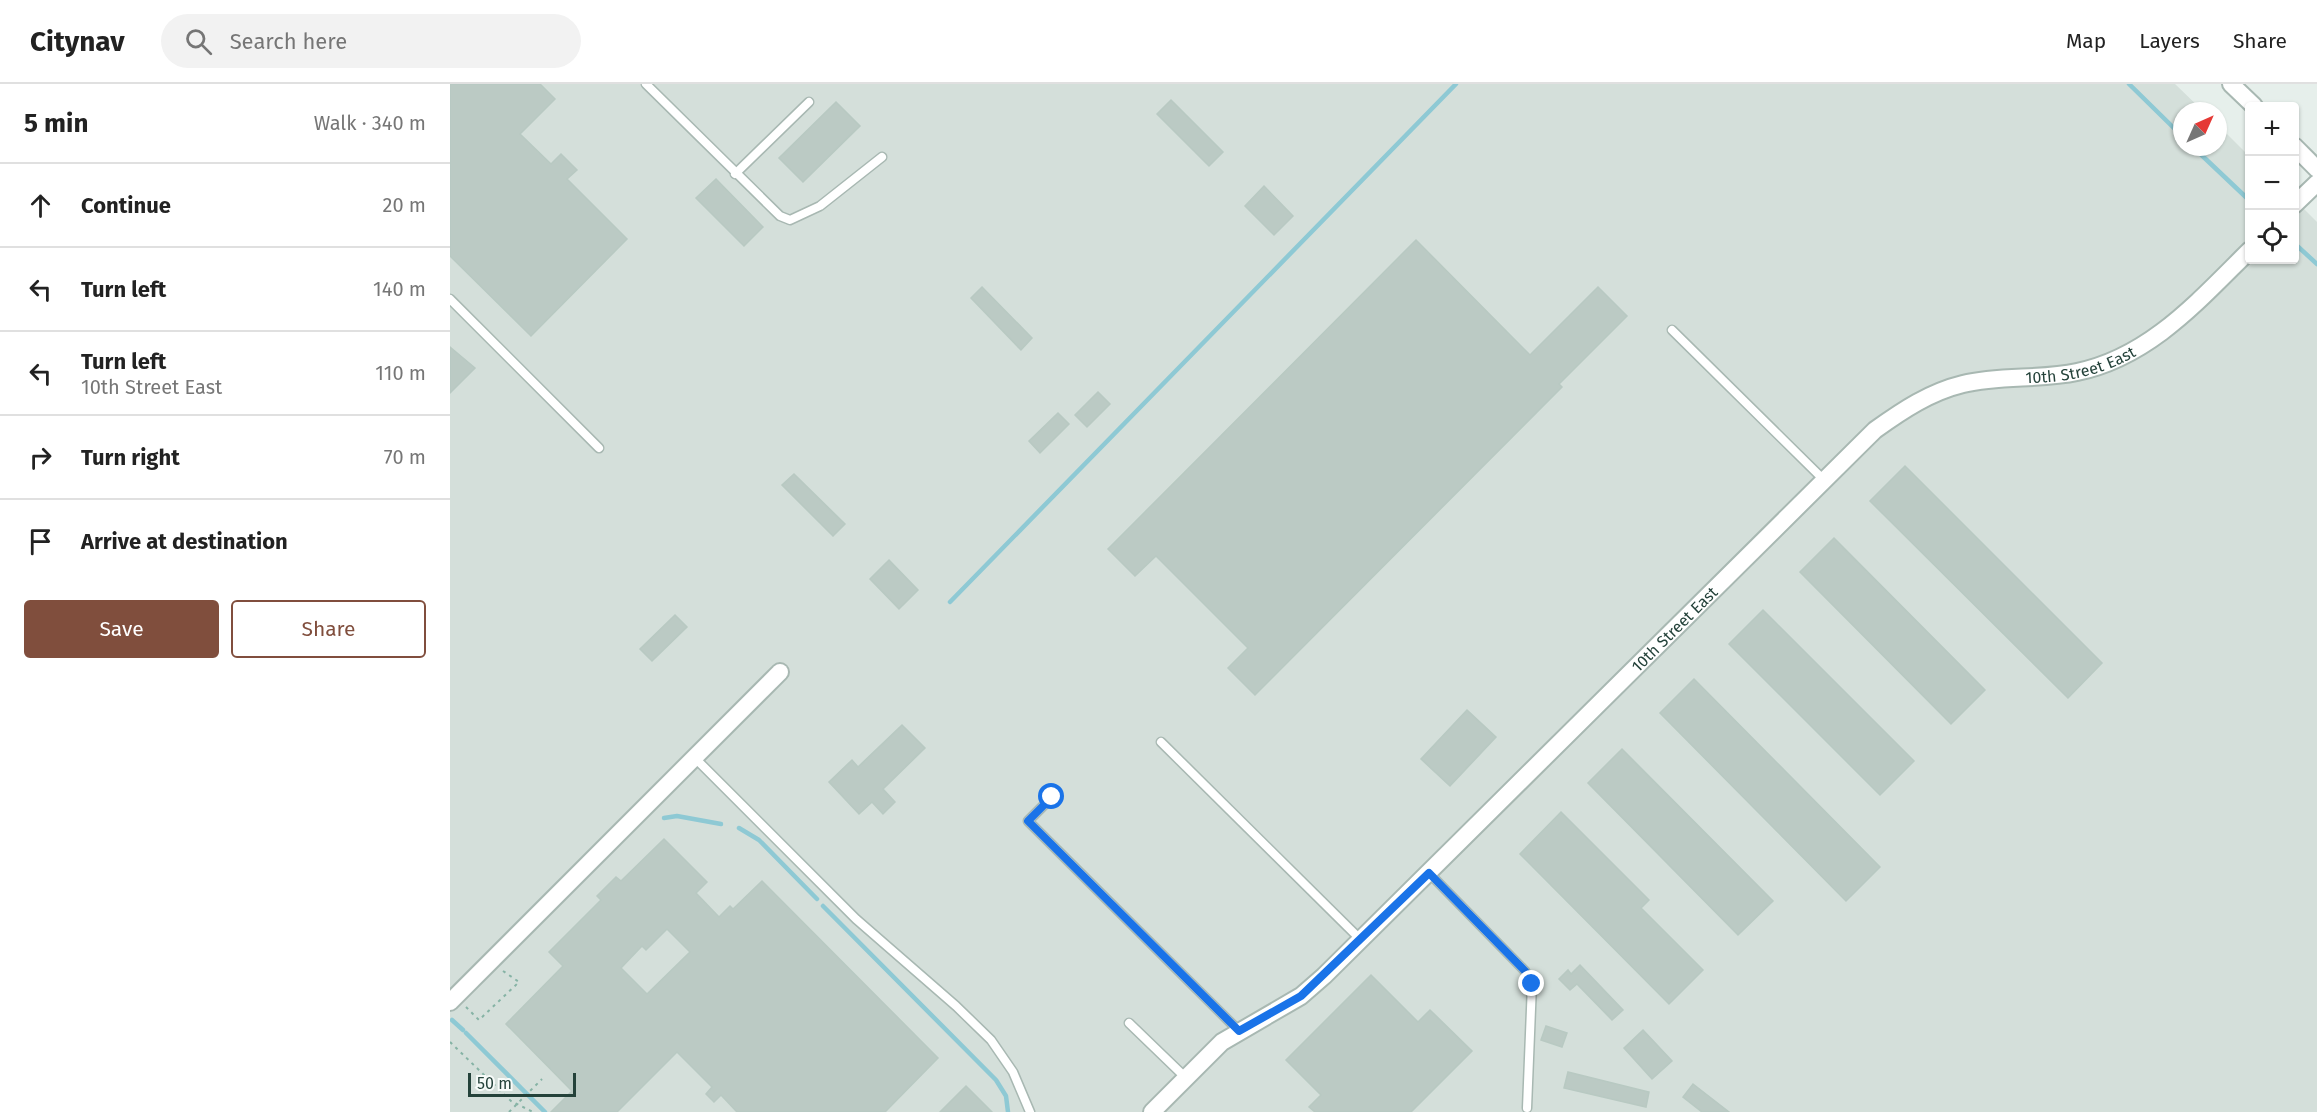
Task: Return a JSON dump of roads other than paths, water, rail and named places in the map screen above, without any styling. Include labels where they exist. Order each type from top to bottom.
[{"type":"street","points":[[2231,84],[2250,102]]},
{"type":"street","points":[[2300,151],[2317,169]]},
{"type":"street","points":[[2299,201],[2317,183]]},
{"type":"street","name":"10th Street East","points":[[1152,1112],[1222,1042],[1301,996],[1361,940],[1875,430],[1921,399],[1965,383],[2077,372],[2117,359],[2153,340],[2180,318],[2245,255]]},
{"type":"street","points":[[456,1002],[694,757],[780,672]]},
{"type":"lane","points":[[646,84],[735,174],[780,216],[790,220],[820,206],[882,157]]},
{"type":"lane","points":[[735,174],[808,102]]},
{"type":"lane","points":[[450,299],[599,448]]},
{"type":"lane","points":[[1672,330],[1824,480]]},
{"type":"lane","points":[[1161,742],[1361,940]]},
{"type":"lane","points":[[694,757],[856,919],[956,1006],[991,1041],[1013,1072],[1030,1112]]},
{"type":"lane","points":[[1052,797],[1028,821],[1239,1031]]},
{"type":"lane","points":[[1429,873],[1525,971],[1532,984],[1527,1108]]},
{"type":"lane","points":[[1129,1023],[1186,1078]]},
{"type":"waterway","points":[[950,602],[1456,84]]},
{"type":"waterway","points":[[2129,84],[2173,127]]},
{"type":"waterway","points":[[2202,156],[2245,196]]},
{"type":"waterway","points":[[2299,248],[2317,264]]},
{"type":"waterway","points":[[664,818],[677,816],[721,824]]},
{"type":"waterway","points":[[739,828],[759,840],[817,899]]},
{"type":"waterway","points":[[823,906],[996,1080],[1006,1096],[1008,1112]]},
{"type":"waterway","points":[[452,1020],[463,1030]]},
{"type":"waterway","points":[[466,1033],[545,1112]]}]
